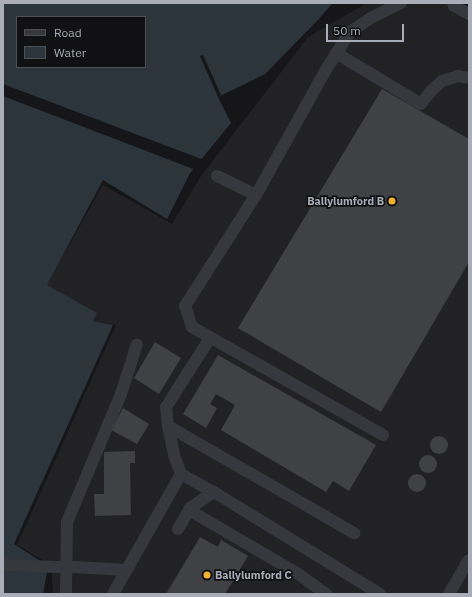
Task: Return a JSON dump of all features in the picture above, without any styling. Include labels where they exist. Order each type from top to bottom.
[{"type":"street","points":[[383,435],[192,327],[184,306],[256,195],[327,68],[350,32],[369,19],[401,3]]},
{"type":"street","points":[[453,3],[454,6],[469,14]]},
{"type":"street","points":[[336,53],[421,104],[430,92],[442,81],[458,76],[469,78]]},
{"type":"street","points":[[217,176],[256,195]]},
{"type":"street","points":[[210,338],[166,407],[174,455],[181,474],[214,492],[380,594]]},
{"type":"street","points":[[66,594],[67,522],[121,394],[137,344]]},
{"type":"street","points":[[168,426],[354,533]]},
{"type":"street","points":[[113,594],[181,474]]},
{"type":"street","points":[[178,530],[189,510],[214,492]]},
{"type":"street","points":[[189,510],[297,573],[326,594]]},
{"type":"street","points":[[449,594],[469,560]]},
{"type":"street","points":[[3,565],[126,570]]},
{"type":"shaded area","points":[[367,3],[456,3],[469,11],[469,594],[53,594],[51,565],[17,545],[116,325],[93,321],[46,286],[103,185],[172,224],[201,176],[308,37]]},
{"type":"water","points":[[3,3],[333,3],[265,74],[218,97],[231,123],[190,173],[167,219],[103,180],[47,285],[97,313],[93,321],[113,325],[14,544],[48,566],[43,594],[3,594]]},
{"type":"pier","points":[[203,55],[221,95],[218,97],[200,56]]},
{"type":"pier","points":[[3,84],[204,160],[196,170],[3,96]]},
{"type":"building","name":"Ballylumford B","points":[[382,89],[469,139],[469,262],[381,412],[238,328]]},
{"type":"building","points":[[155,342],[181,358],[159,394],[134,378]]},
{"type":"building","points":[[218,355],[376,445],[349,491],[333,481],[326,492],[221,430],[235,405],[216,394],[210,404],[217,408],[206,428],[183,414]]},
{"type":"building","points":[[123,408],[149,424],[137,444],[111,430]]},
{"type":"building","points":[[439,436],[445,439],[448,445],[445,451],[439,454],[433,451],[430,445],[433,439]]},
{"type":"building","points":[[135,451],[135,463],[130,463],[131,515],[95,516],[94,494],[104,494],[104,452]]},
{"type":"building","points":[[428,455],[434,458],[437,464],[434,470],[428,473],[422,470],[419,464],[422,458]]},
{"type":"building","points":[[417,474],[423,477],[426,483],[423,489],[417,492],[411,489],[408,483],[411,477]]},
{"type":"building","name":"Ballylumford C","points":[[200,537],[218,547],[221,540],[248,556],[225,594],[166,594]]},
{"type":"place","name":"Ballylumford B","points":[[392,201]]},
{"type":"place","name":"Ballylumford C","points":[[207,575]]}]
